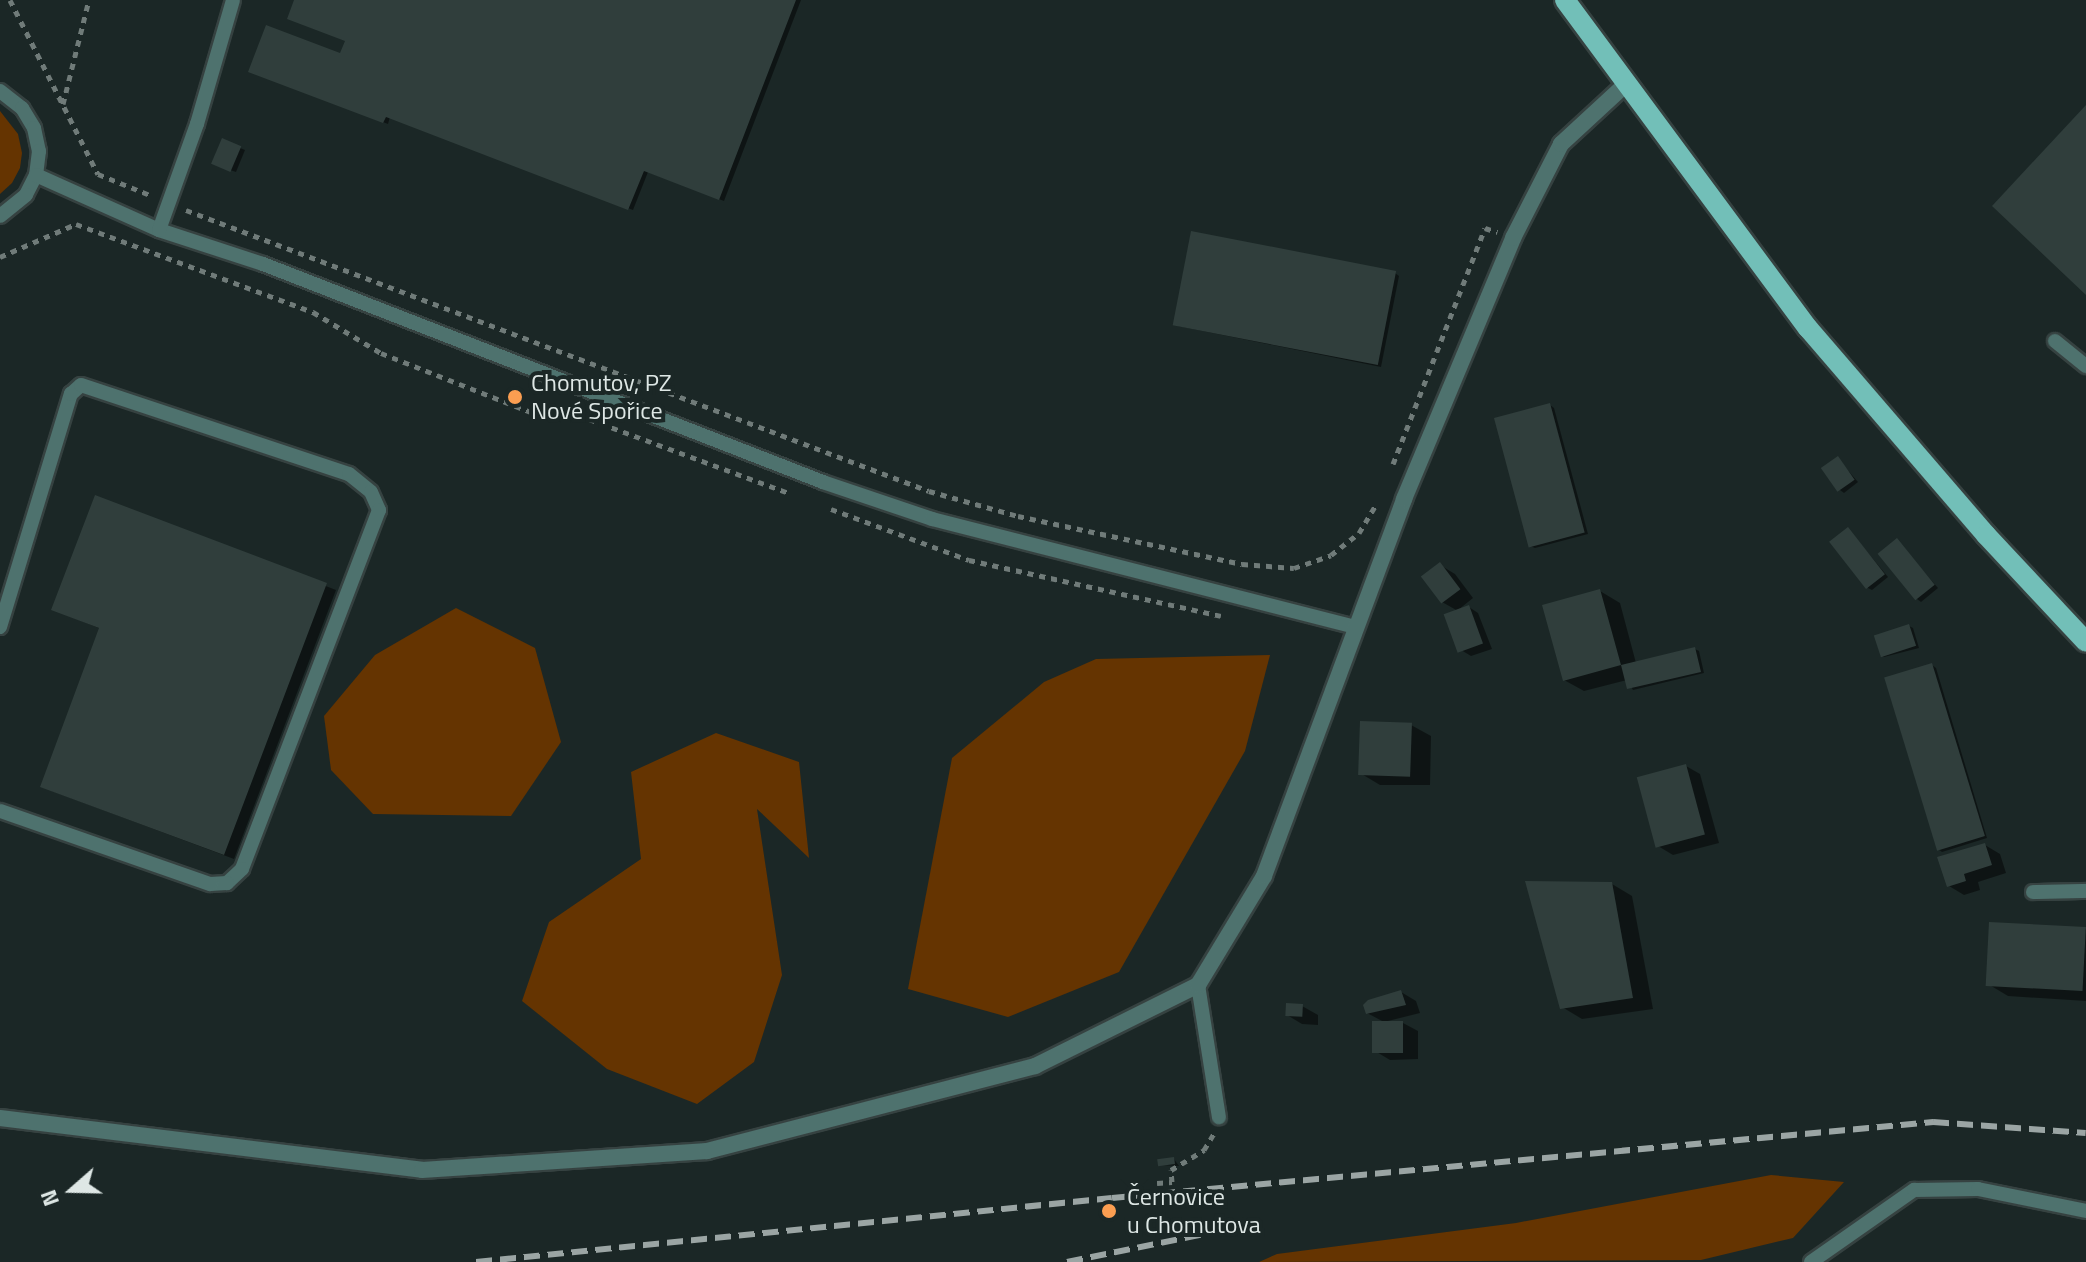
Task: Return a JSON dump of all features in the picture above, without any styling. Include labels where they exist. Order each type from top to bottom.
[{"type":"main road","points":[[1565,0],[1816,339],[1986,535],[2086,642]]},
{"type":"street","points":[[0,1118],[422,1170],[707,1151],[1035,1066],[1198,985],[1264,876],[1404,499],[1513,238],[1561,144],[1625,85]]},
{"type":"lane","points":[[159,230],[197,124],[233,0]]},
{"type":"lane","points":[[0,91],[22,108],[34,128],[39,151],[36,175],[26,195],[0,216]]},
{"type":"lane","points":[[36,175],[159,230],[263,264],[823,482],[932,519],[1356,627]]},
{"type":"lane","points":[[2055,341],[2086,366]]},
{"type":"lane","points":[[0,627],[71,394],[81,385],[349,474],[371,492],[379,510],[242,869],[227,883],[210,884],[0,811]]},
{"type":"lane","points":[[2033,892],[2086,891]]},
{"type":"lane","points":[[1198,985],[1219,1117]]},
{"type":"lane","points":[[1811,1262],[1914,1190],[1978,1189],[2086,1211]]},
{"type":"path","points":[[10,0],[98,174],[929,491],[1018,516],[1242,564],[1294,568],[1331,555],[1359,533],[1381,493]]},
{"type":"path","points":[[63,105],[89,0]]},
{"type":"path","points":[[1387,478],[1485,228],[1513,238]]},
{"type":"path","points":[[1157,1183],[1172,1182],[1171,1170],[1204,1150],[1212,1141],[1219,1117]]},
{"type":"shaded area","points":[[0,111],[18,134],[22,153],[20,168],[12,183],[0,194]]},
{"type":"shaded area","points":[[456,608],[535,648],[561,742],[511,816],[373,814],[331,770],[324,716],[375,655]]},
{"type":"shaded area","points":[[1270,655],[1245,751],[1119,972],[1008,1017],[908,989],[952,758],[1044,682],[1096,659]]},
{"type":"shaded area","points":[[716,733],[799,762],[809,858],[757,809],[782,975],[754,1062],[697,1104],[607,1069],[522,1001],[549,922],[641,859],[631,772]]},
{"type":"shaded area","points":[[1771,1175],[1844,1182],[1793,1238],[1701,1260],[1259,1262],[1277,1254],[1516,1223]]},
{"type":"building","points":[[294,0],[796,0],[719,200],[644,171],[628,210],[386,117],[383,123],[248,72],[266,25],[340,53],[345,41],[287,19]]},
{"type":"building","points":[[2086,105],[2086,295],[1992,206]]},
{"type":"building","points":[[222,138],[241,146],[230,172],[211,164]]},
{"type":"building","points":[[1191,231],[1396,271],[1378,365],[1173,325]]},
{"type":"building","points":[[1550,403],[1585,532],[1529,547],[1494,418]]},
{"type":"building","points":[[1838,456],[1855,480],[1837,492],[1821,468]]},
{"type":"building","points":[[95,495],[327,583],[224,855],[40,787],[99,628],[51,610]]},
{"type":"building","points":[[1848,527],[1885,574],[1866,589],[1829,542]]},
{"type":"building","points":[[1897,538],[1935,585],[1915,600],[1878,554]]},
{"type":"building","points":[[1440,562],[1460,589],[1441,604],[1421,576]]},
{"type":"building","points":[[1600,589],[1621,665],[1563,681],[1542,605]]},
{"type":"building","points":[[1469,605],[1483,644],[1458,653],[1444,614]]},
{"type":"building","points":[[1909,624],[1916,646],[1881,657],[1874,635]]},
{"type":"building","points":[[1695,647],[1701,672],[1627,689],[1621,665]]},
{"type":"building","points":[[1932,663],[1985,836],[1937,851],[1884,678]]},
{"type":"building","points":[[1360,721],[1412,723],[1410,777],[1358,775]]},
{"type":"building","points":[[1686,764],[1705,835],[1656,848],[1637,777]]},
{"type":"building","points":[[1985,843],[1992,865],[1964,874],[1966,881],[1947,887],[1937,857]]},
{"type":"building","points":[[1525,881],[1612,882],[1633,998],[1560,1009]]},
{"type":"building","points":[[1989,922],[2086,927],[2083,991],[1986,986]]},
{"type":"building","points":[[1401,990],[1406,1005],[1366,1014],[1363,1005],[1368,1000]]},
{"type":"building","points":[[1286,1003],[1303,1004],[1302,1017],[1285,1016]]},
{"type":"building","points":[[1372,1021],[1403,1021],[1403,1053],[1372,1053]]},
{"type":"building","points":[[1174,1157],[1175,1164],[1158,1166],[1157,1159]]},
{"type":"railway","points":[[476,1262],[1112,1198],[1933,1122],[2086,1133]]},
{"type":"railway","points":[[1067,1262],[1259,1223]]},
{"type":"place","name":"Chomutov, PZ Nové Spořice","points":[[515,397]]},
{"type":"place","name":"Černovice u Chomutova","points":[[1109,1211]]}]
